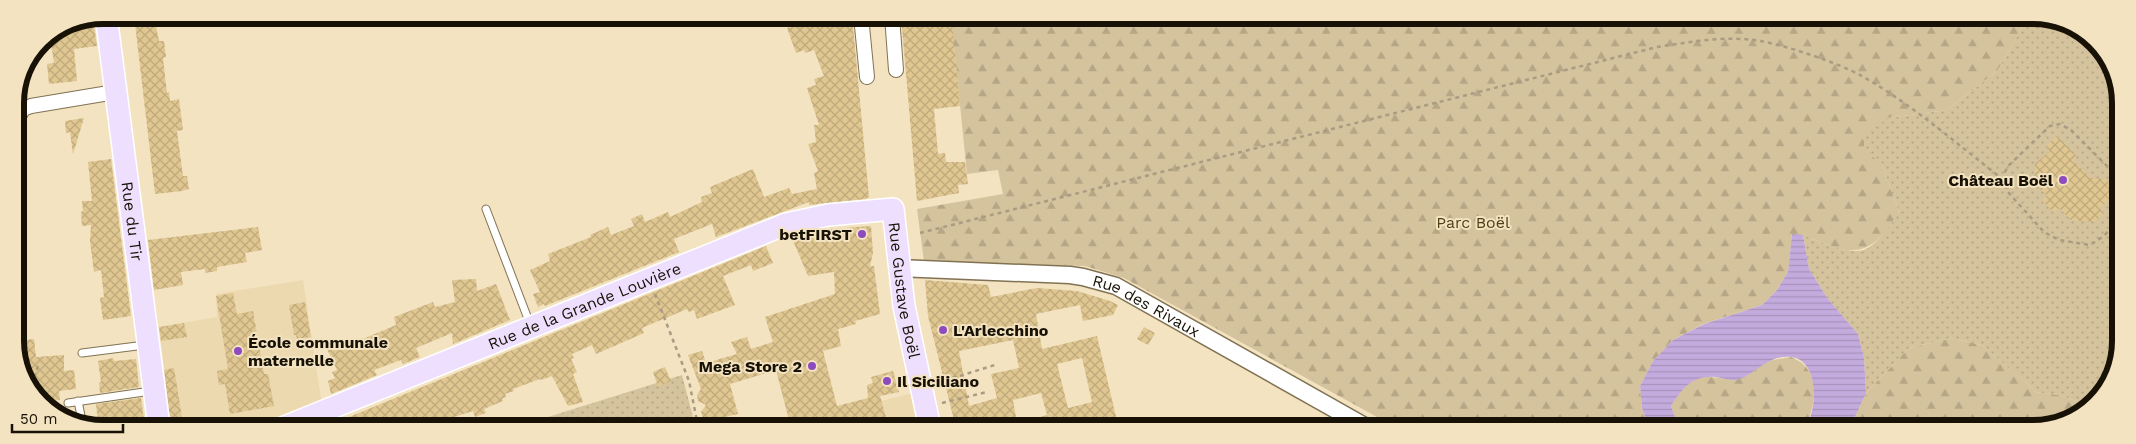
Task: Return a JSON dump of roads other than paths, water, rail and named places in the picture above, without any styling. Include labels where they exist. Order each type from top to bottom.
[{"type":"main road","name":"Rue du Tir","points":[[107,24],[158,420]]},
{"type":"main road","name":"Rue de la Grande Louvière","points":[[302,420],[786,224],[828,215],[893,210]]},
{"type":"main road","name":"Rue Gustave Boël","points":[[893,210],[898,268],[927,418]]},
{"type":"street","points":[[862,24],[867,77]]},
{"type":"street","points":[[893,24],[896,70]]},
{"type":"street","points":[[24,110],[31,106],[116,92]]},
{"type":"street","name":"Rue des Rivaux","points":[[898,268],[1070,275],[1116,286],[1354,420]]},
{"type":"lane","points":[[486,209],[531,327]]},
{"type":"lane","points":[[82,353],[148,344]]},
{"type":"lane","points":[[68,403],[154,390]]},
{"type":"lane","points":[[78,401],[81,416]]},
{"type":"place","name":"Château Boël","points":[[2063,180]]},
{"type":"place","name":"betFIRST","points":[[862,234]]},
{"type":"place","name":"L'Arlecchino","points":[[943,330]]},
{"type":"place","name":"École communale maternelle","points":[[238,351]]},
{"type":"place","name":"Mega Store 2","points":[[812,366]]},
{"type":"place","name":"Il Siciliano","points":[[887,381]]},
{"type":"park label","name":"Parc Boël","points":[[1473,222]]}]
